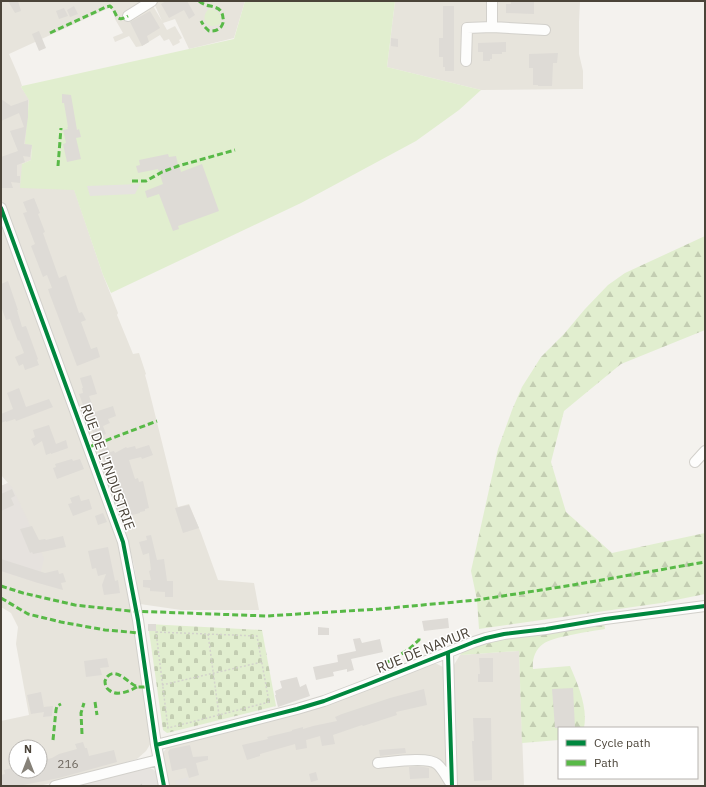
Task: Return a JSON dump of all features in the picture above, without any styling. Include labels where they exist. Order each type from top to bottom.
[{"type":"street","points":[[128,16],[152,1]]},
{"type":"street","points":[[492,1],[492,27]]},
{"type":"street","points":[[466,61],[467,28],[492,27],[546,30]]},
{"type":"street","name":"RUE DE L'INDUSTRIE","points":[[1,208],[123,542],[138,620],[158,760],[164,786]]},
{"type":"street","points":[[695,462],[705,451]]},
{"type":"street","name":"RUE DE NAMUR","points":[[156,745],[297,709],[366,685],[486,638],[605,619],[705,606]]},
{"type":"street","points":[[448,653],[452,785]]},
{"type":"street","points":[[56,786],[158,760]]},
{"type":"street","points":[[378,763],[416,760],[432,761],[437,764],[452,785]]},
{"type":"path","points":[[156,632],[257,636],[262,662],[269,702],[168,728],[156,632]]},
{"type":"path","points":[[208,634],[219,715]]},
{"type":"path","points":[[162,685],[262,662]]},
{"type":"shaded area","points":[[1,1],[146,1],[153,6],[162,21],[153,1],[245,1],[234,38],[189,49],[175,19],[163,23],[167,30],[175,26],[182,38],[179,40],[179,43],[173,46],[169,39],[164,41],[160,35],[142,46],[136,47],[129,36],[115,42],[113,37],[123,33],[115,19],[113,11],[109,8],[9,54],[19,77],[21,87],[29,99],[28,117],[32,145],[31,160],[22,164],[74,189],[103,275],[118,313],[117,315],[133,354],[139,353],[146,374],[145,375],[178,507],[189,504],[218,580],[254,583],[259,610],[181,610],[140,604],[134,565],[126,535],[1,199]]},
{"type":"shaded area","points":[[395,1],[580,1],[579,54],[583,71],[583,89],[481,90],[387,67]]},
{"type":"shaded area","points":[[140,184],[135,194],[90,196],[87,186]]},
{"type":"shaded area","points":[[1,220],[124,558],[152,735],[151,743],[146,751],[137,759],[39,786],[1,786],[1,721],[29,715],[16,644],[18,627],[11,613],[1,607],[1,486],[8,483],[1,475]]},
{"type":"shaded area","points":[[8,483],[13,489],[37,540],[44,559],[38,583],[1,571],[1,486]]},
{"type":"shaded area","points":[[519,651],[524,786],[454,786],[452,668],[460,655]]},
{"type":"shaded area","points":[[432,663],[443,667],[445,672],[449,786],[168,786],[162,756],[164,751],[171,745]]},
{"type":"shaded area","points":[[145,767],[154,770],[157,773],[160,786],[75,786]]},
{"type":"shaded area","points":[[188,777],[190,786],[177,786],[175,781]]},
{"type":"green space","points":[[245,1],[395,1],[387,67],[481,90],[459,110],[416,141],[301,203],[111,293],[103,275],[74,190],[20,188],[22,164],[31,160],[32,145],[25,144],[29,100],[21,87],[234,39]]},
{"type":"green space","points":[[209,9],[215,10],[220,17],[221,23],[217,26],[206,23],[205,16]]},
{"type":"green space","points":[[705,236],[705,330],[621,364],[564,411],[551,462],[566,512],[612,553],[705,533],[705,594],[661,603],[479,629],[477,600],[471,571],[498,449],[522,387],[541,357],[608,285],[625,273]]},
{"type":"green space","points":[[604,622],[605,629],[547,641],[538,649],[533,662],[533,669],[570,666],[582,696],[585,712],[584,727],[558,727],[558,740],[522,743],[519,651],[460,655],[466,648],[484,642]]},
{"type":"green space","points":[[148,624],[262,630],[276,706],[167,733],[163,730]]},
{"type":"building","points":[[8,1],[18,1],[21,11],[15,13]]},
{"type":"building","points":[[166,1],[187,1],[195,15],[189,19],[184,10],[169,18],[161,4]]},
{"type":"building","points":[[511,2],[534,2],[534,14],[506,13],[506,4],[511,4]]},
{"type":"building","points":[[74,6],[78,14],[70,17],[67,10]]},
{"type":"building","points":[[443,6],[454,6],[454,71],[445,71],[445,67],[443,67],[443,57],[439,57],[439,38],[443,38]]},
{"type":"building","points":[[64,8],[68,16],[59,19],[56,11]]},
{"type":"building","points":[[150,11],[160,28],[147,36],[149,42],[142,46],[130,22]]},
{"type":"building","points":[[39,31],[46,48],[39,51],[32,34]]},
{"type":"building","points":[[391,38],[398,39],[398,47],[391,46]]},
{"type":"building","points":[[506,42],[506,52],[502,52],[502,54],[492,54],[492,59],[490,59],[490,61],[483,61],[483,52],[478,52],[478,43]]},
{"type":"building","points":[[558,53],[557,63],[553,63],[552,86],[533,85],[533,68],[529,68],[529,54]]},
{"type":"building","points":[[62,94],[71,95],[77,130],[79,129],[81,137],[76,138],[81,159],[67,162],[63,144],[66,143],[63,130],[68,129],[68,127],[64,103],[62,103]]},
{"type":"building","points":[[1,99],[11,106],[28,100],[28,117],[24,144],[32,145],[30,157],[23,156],[25,162],[17,165],[17,176],[20,176],[20,183],[11,182],[13,188],[1,188],[1,157],[18,151],[10,131],[24,127],[19,113],[1,121]]},
{"type":"building","points":[[168,154],[169,157],[176,156],[181,172],[202,164],[219,211],[178,226],[179,229],[173,231],[159,194],[147,198],[145,191],[163,184],[158,169],[138,173],[136,166],[140,165],[139,160]]},
{"type":"building","points":[[34,198],[45,232],[43,233],[59,278],[66,275],[79,313],[82,312],[86,320],[81,322],[91,349],[97,347],[100,357],[77,366],[48,289],[52,288],[47,275],[43,277],[31,246],[35,244],[23,213],[27,212],[23,202]]},
{"type":"building","points":[[8,281],[22,327],[26,326],[38,359],[39,365],[25,370],[23,364],[19,366],[15,357],[24,353],[10,319],[6,320],[1,306],[1,284]]},
{"type":"building","points":[[91,375],[97,394],[89,396],[95,412],[113,406],[116,416],[108,419],[110,423],[103,426],[106,434],[95,438],[79,394],[83,393],[80,378]]},
{"type":"building","points":[[19,388],[26,407],[49,399],[53,407],[16,421],[15,419],[1,423],[1,414],[13,409],[7,393]]},
{"type":"building","points":[[49,425],[56,444],[66,440],[68,448],[46,455],[42,441],[34,446],[31,439],[35,437],[33,430]]},
{"type":"building","points":[[149,445],[153,455],[142,459],[141,457],[129,460],[135,479],[138,478],[139,482],[143,481],[149,508],[140,513],[125,517],[100,450],[108,447],[110,452],[114,451],[115,453],[126,447],[135,446],[136,449]]},
{"type":"building","points":[[72,459],[73,461],[80,459],[84,469],[57,479],[53,468],[56,467],[55,464]]},
{"type":"building","points":[[12,489],[15,496],[11,498],[14,505],[1,511],[1,494]]},
{"type":"building","points":[[79,495],[81,501],[89,499],[92,509],[73,516],[68,504],[72,503],[70,498]]},
{"type":"building","points":[[189,505],[199,528],[183,533],[175,508]]},
{"type":"building","points":[[103,513],[107,522],[98,525],[95,516]]},
{"type":"building","points":[[32,526],[39,540],[63,536],[66,547],[33,554],[32,552],[30,553],[20,529]]},
{"type":"building","points":[[151,535],[157,560],[164,559],[167,581],[173,581],[173,597],[165,597],[165,592],[150,591],[150,588],[143,587],[143,580],[151,580],[149,571],[151,570],[149,553],[143,555],[139,542],[147,540],[146,536]]},
{"type":"building","points":[[108,547],[115,581],[118,580],[120,593],[104,595],[102,585],[106,574],[98,576],[96,568],[92,569],[88,551]]},
{"type":"building","points":[[1,559],[45,573],[58,570],[59,574],[63,573],[66,582],[61,583],[63,590],[1,571]]},
{"type":"building","points":[[448,618],[449,628],[424,631],[422,621]]},
{"type":"building","points":[[148,624],[156,624],[156,631],[148,631]]},
{"type":"building","points":[[318,627],[329,628],[329,635],[318,635]]},
{"type":"building","points":[[360,638],[362,643],[380,639],[383,652],[351,659],[354,670],[347,672],[347,669],[333,672],[334,676],[316,680],[313,667],[338,662],[337,655],[356,651],[353,639]]},
{"type":"building","points":[[107,658],[109,667],[100,668],[102,675],[86,677],[84,661]]},
{"type":"building","points":[[479,658],[493,658],[493,682],[478,682],[478,674],[480,674]]},
{"type":"building","points":[[297,677],[300,687],[306,684],[310,696],[278,707],[275,691],[282,688],[280,681]]},
{"type":"building","points":[[573,688],[575,727],[555,728],[552,689]]},
{"type":"building","points":[[424,689],[427,705],[396,712],[397,715],[333,735],[335,744],[322,746],[320,736],[306,740],[307,748],[296,750],[295,744],[260,754],[260,756],[247,760],[242,745],[268,739],[267,737],[303,727],[303,729],[337,721],[335,717],[342,714],[390,698]]},
{"type":"building","points":[[41,692],[44,708],[53,706],[52,716],[43,717],[44,712],[31,714],[27,695]]},
{"type":"building","points":[[473,718],[491,718],[492,780],[474,781],[472,741],[474,741]]},
{"type":"building","points":[[83,742],[85,748],[87,748],[89,756],[114,750],[117,762],[59,778],[18,786],[1,786],[1,775],[5,774],[4,770],[8,769],[8,779],[48,779],[48,759],[77,749],[75,744]]},
{"type":"building","points":[[190,745],[193,757],[208,756],[208,760],[196,763],[199,775],[189,778],[186,768],[172,771],[168,752],[170,749]]},
{"type":"building","points":[[405,748],[406,753],[380,756],[379,750]]},
{"type":"building","points":[[418,766],[429,768],[429,778],[410,779],[409,767]]},
{"type":"building","points":[[316,772],[318,780],[311,782],[309,774]]},
{"type":"marked path","points":[[199,1],[220,10],[222,13],[223,24],[217,30],[209,31],[201,21]]},
{"type":"marked path","points":[[50,33],[110,6],[118,18],[120,19],[128,16]]},
{"type":"marked path","points":[[58,166],[61,128]]},
{"type":"marked path","points":[[132,181],[146,181],[162,172],[178,166],[235,150]]},
{"type":"marked path","points":[[89,447],[157,421]]},
{"type":"marked path","points":[[1,586],[23,593],[75,605],[130,611],[267,616],[379,609],[477,600],[705,562]]},
{"type":"marked path","points":[[1,598],[28,614],[105,630],[140,633]]},
{"type":"marked path","points":[[386,663],[408,650],[419,640],[419,636]]},
{"type":"marked path","points":[[137,687],[123,693],[116,693],[107,688],[105,681],[108,676],[115,674],[123,677],[135,686],[147,687]]},
{"type":"marked path","points":[[95,702],[97,715]]},
{"type":"marked path","points":[[82,734],[81,713],[84,703]]},
{"type":"marked path","points":[[53,740],[56,710],[57,706],[61,704]]},
{"type":"cycle path","points":[[1,208],[123,542],[138,620],[156,745],[164,786]]},
{"type":"cycle path","points":[[156,745],[324,701],[486,638],[605,619],[705,606]]},
{"type":"cycle path","points":[[448,653],[452,786]]}]
